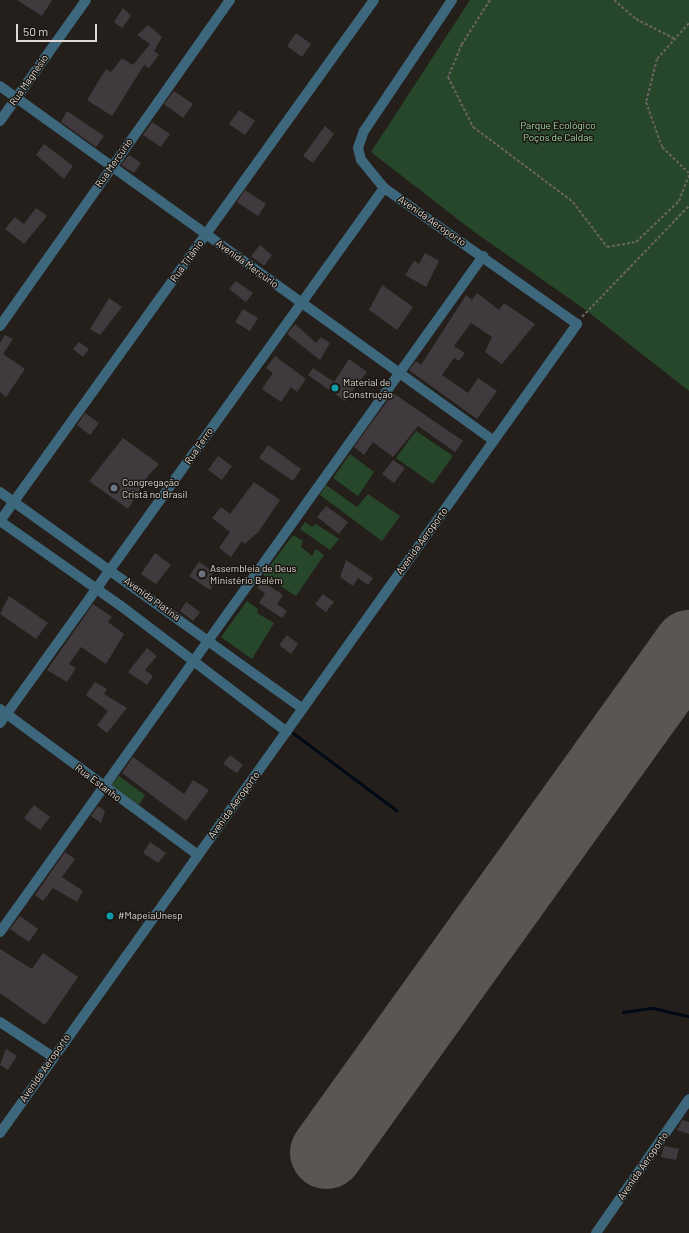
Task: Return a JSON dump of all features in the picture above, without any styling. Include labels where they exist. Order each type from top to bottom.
[{"type":"street","name":"Rua Magnésio","points":[[0,121],[86,0]]},
{"type":"street","name":"Rua Mercúrio","points":[[0,326],[110,168],[230,0]]},
{"type":"street","name":"Rua Titânio","points":[[0,521],[15,503],[374,0]]},
{"type":"street","name":"Avenida Aeroporto","points":[[0,1133],[577,324],[483,256],[384,188],[361,160],[358,148],[364,131],[452,0]]},
{"type":"street","name":"Avenida Mercúrio","points":[[0,86],[110,168],[207,234],[301,303],[399,370],[494,441]]},
{"type":"street","name":"Rua Ferro","points":[[0,723],[3,711],[112,570],[384,188]]},
{"type":"street","points":[[0,932],[209,640],[399,370],[483,256]]},
{"type":"street","name":"Avenida Platina","points":[[0,492],[112,570],[302,708]]},
{"type":"street","points":[[0,521],[194,660],[287,732]]},
{"type":"street","name":"Rua Estanho","points":[[3,711],[103,787],[198,855]]},
{"type":"street","points":[[0,1022],[53,1057]]},
{"type":"street","name":"Avenida Aeroporto","points":[[596,1233],[689,1099]]},
{"type":"path","points":[[490,0],[462,44],[448,77],[473,126],[573,202],[607,247],[636,242],[679,201],[689,174],[662,147],[646,102],[657,59],[689,23]]},
{"type":"path","points":[[614,0],[636,19],[674,39]]},
{"type":"path","points":[[577,324],[689,206]]},
{"type":"green space","name":"Parque Ecológico Poços de Caldas","points":[[470,0],[689,0],[689,391],[587,311],[473,231],[371,152]]},
{"type":"green space","points":[[416,431],[453,456],[433,484],[396,458]]},
{"type":"green space","points":[[350,454],[374,472],[358,496],[333,478]]},
{"type":"green space","points":[[326,485],[357,507],[368,494],[400,516],[382,541],[320,495]]},
{"type":"green space","points":[[305,522],[312,527],[316,524],[339,539],[330,550],[300,529]]},
{"type":"green space","points":[[293,535],[303,541],[301,547],[312,556],[316,549],[324,555],[296,596],[263,575]]},
{"type":"green space","points":[[247,601],[258,609],[257,613],[274,623],[252,659],[221,637]]},
{"type":"green space","points":[[119,776],[145,795],[139,805],[111,785]]},
{"type":"building","points":[[17,0],[52,0],[42,16]]},
{"type":"building","points":[[123,8],[131,16],[122,28],[114,22]]},
{"type":"building","points":[[148,25],[162,37],[154,51],[159,55],[149,68],[144,65],[112,116],[87,100],[106,69],[111,72],[122,58],[133,65],[150,44],[137,35]]},
{"type":"building","points":[[296,33],[311,44],[302,57],[287,46]]},
{"type":"building","points":[[174,91],[193,104],[183,118],[164,104]]},
{"type":"building","points":[[239,110],[255,121],[245,135],[229,124]]},
{"type":"building","points":[[67,111],[104,136],[96,147],[61,122]]},
{"type":"building","points":[[152,122],[170,134],[161,147],[143,135]]},
{"type":"building","points":[[325,126],[334,134],[313,163],[303,156]]},
{"type":"building","points":[[44,144],[73,166],[64,179],[36,155]]},
{"type":"building","points":[[129,155],[141,163],[134,173],[121,165]]},
{"type":"building","points":[[245,190],[266,204],[258,216],[237,202]]},
{"type":"building","points":[[36,208],[47,216],[24,244],[5,229],[15,217],[24,224]]},
{"type":"building","points":[[260,245],[272,255],[264,266],[251,256]]},
{"type":"building","points":[[425,253],[439,261],[426,287],[405,275],[414,261],[419,264]]},
{"type":"building","points":[[236,281],[253,293],[246,302],[229,289]]},
{"type":"building","points":[[382,285],[413,307],[397,330],[369,310]]},
{"type":"building","points":[[477,293],[499,310],[504,303],[535,324],[502,364],[485,352],[492,337],[471,323],[454,346],[465,353],[459,361],[454,358],[442,375],[468,393],[478,378],[497,391],[477,419],[409,370],[416,361],[421,365],[466,295],[472,300]]},
{"type":"building","points":[[109,298],[122,307],[100,335],[90,329]]},
{"type":"building","points":[[243,309],[258,318],[250,331],[235,322]]},
{"type":"building","points":[[295,324],[316,343],[321,337],[330,343],[320,360],[287,334]]},
{"type":"building","points":[[5,335],[13,339],[3,354],[25,369],[6,397],[0,392],[0,343]]},
{"type":"building","points":[[79,342],[89,349],[83,357],[73,349]]},
{"type":"building","points":[[275,356],[306,379],[297,392],[291,387],[281,402],[262,389],[273,373],[266,368]]},
{"type":"building","points":[[349,359],[367,372],[345,401],[308,375],[313,368],[334,382]]},
{"type":"building","points":[[393,393],[463,441],[455,452],[418,426],[393,457],[373,442],[364,455],[354,447]]},
{"type":"building","points":[[85,413],[99,423],[90,435],[77,425]]},
{"type":"building","points":[[123,438],[159,464],[148,476],[128,509],[89,481]]},
{"type":"building","points":[[268,445],[301,469],[293,481],[259,458]]},
{"type":"building","points":[[218,456],[232,466],[222,480],[208,470]]},
{"type":"building","points":[[393,460],[405,468],[394,483],[382,474]]},
{"type":"building","points":[[254,482],[280,500],[259,531],[245,544],[242,541],[231,557],[219,548],[230,532],[212,518],[221,507],[230,514]]},
{"type":"building","points":[[326,506],[348,522],[339,534],[317,517]]},
{"type":"building","points":[[155,553],[171,565],[156,584],[141,574]]},
{"type":"building","points":[[346,560],[373,578],[368,585],[358,578],[353,586],[340,577]]},
{"type":"building","name":"Assembleia de Deus Ministério Belém","points":[[199,562],[214,572],[211,576],[216,580],[210,590],[189,576]]},
{"type":"building","points":[[262,581],[283,595],[277,604],[287,611],[282,618],[259,603],[265,593],[257,588]]},
{"type":"building","points":[[323,594],[334,602],[326,612],[315,604]]},
{"type":"building","points":[[9,596],[48,623],[36,639],[0,614]]},
{"type":"building","points":[[186,602],[200,612],[193,621],[180,611]]},
{"type":"building","points":[[93,604],[112,617],[108,622],[124,634],[106,664],[81,647],[69,664],[76,668],[67,682],[47,670]]},
{"type":"building","points":[[287,635],[298,644],[291,654],[279,645]]},
{"type":"building","points":[[147,648],[157,656],[145,670],[153,676],[147,685],[128,672]]},
{"type":"building","points":[[95,682],[107,689],[104,694],[127,708],[107,733],[97,725],[108,711],[86,695]]},
{"type":"building","points":[[230,755],[243,765],[237,773],[223,764]]},
{"type":"building","points":[[133,757],[184,794],[193,780],[209,790],[186,821],[122,773]]},
{"type":"building","points":[[34,805],[50,817],[40,830],[24,818]]},
{"type":"building","points":[[98,806],[105,811],[101,823],[91,816]]},
{"type":"building","points":[[150,842],[166,853],[158,863],[143,853]]},
{"type":"building","points":[[65,852],[75,859],[62,877],[83,891],[77,902],[53,888],[43,901],[35,895]]},
{"type":"building","points":[[20,916],[38,929],[29,942],[10,929]]},
{"type":"building","points":[[0,949],[32,969],[43,953],[78,977],[45,1025],[0,993]]},
{"type":"building","points":[[6,1049],[17,1056],[8,1070],[0,1065]]},
{"type":"building","points":[[682,1120],[689,1122],[689,1134],[677,1130]]},
{"type":"building","points":[[664,1146],[679,1149],[676,1160],[661,1157]]},
{"type":"waterway","points":[[293,733],[396,810]]},
{"type":"waterway","points":[[623,1012],[653,1008],[689,1016]]},
{"type":"runway","points":[[326,1152],[689,646]]},
{"type":"place","name":"Material de Construção","points":[[335,388]]},
{"type":"place","name":"Congregação Cristã no Brasil","points":[[114,488]]},
{"type":"place","name":"Assembleia de Deus Ministério Belém","points":[[202,574]]},
{"type":"place","name":"#MapeiaUnesp","points":[[110,916]]}]
